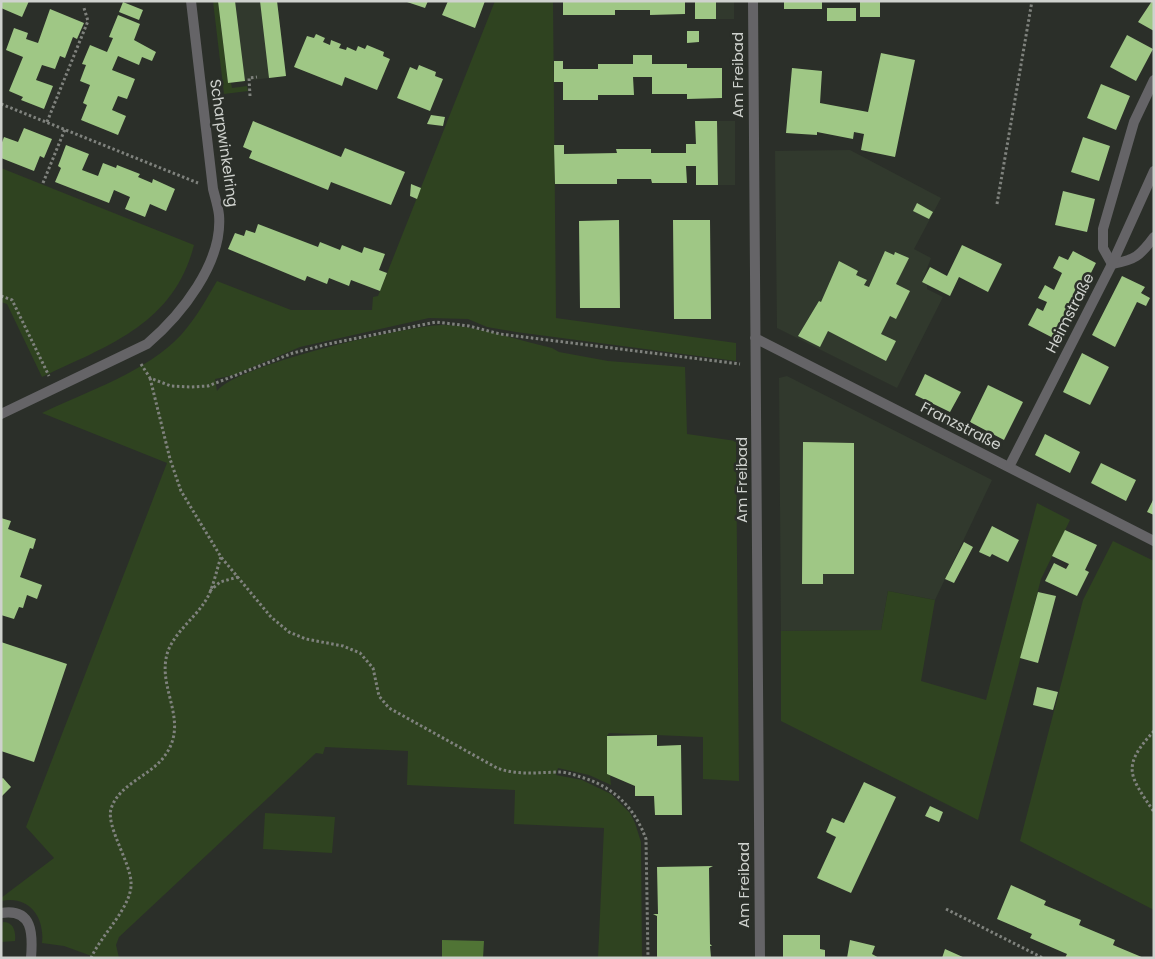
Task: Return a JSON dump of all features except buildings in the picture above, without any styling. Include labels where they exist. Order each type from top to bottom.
[{"type":"street","name":"Scharpwinkelring","points":[[1,414],[134,352],[147,344],[164,329],[190,299],[202,280],[214,252],[219,217],[213,189],[191,1]]},
{"type":"street","name":"Am Freibad","points":[[753,1],[760,958]]},
{"type":"street","points":[[1154,80],[1134,122],[1103,229],[1103,248],[1112,264],[1130,261],[1142,253],[1154,237]]},
{"type":"street","name":"Heimstraße","points":[[1009,467],[1112,264],[1154,171]]},
{"type":"street","name":"Franzstraße","points":[[755,338],[1154,541]]},
{"type":"street","points":[[1,913],[10,912],[21,915],[30,926],[33,935],[31,958]]},
{"type":"path","points":[[997,204],[1032,1]]},
{"type":"path","points":[[47,122],[88,21],[84,8]]},
{"type":"path","points":[[250,96],[249,78],[256,77]]},
{"type":"path","points":[[1,104],[213,189]]},
{"type":"path","points":[[43,183],[65,129]]},
{"type":"path","points":[[1,296],[12,300],[55,388]]},
{"type":"path","points":[[150,378],[171,386],[208,386],[293,354],[328,344],[436,322],[469,326],[500,334],[756,366]]},
{"type":"path","points":[[134,352],[150,378],[170,459],[181,491],[221,557],[271,617],[289,632],[306,639],[343,646],[360,654],[373,668],[379,696],[389,708],[497,768],[512,773],[565,772],[595,782],[615,794],[629,806],[639,822],[646,839],[648,958]]},
{"type":"path","points":[[91,958],[128,899],[131,882],[125,857],[112,824],[110,811],[126,788],[150,772],[166,755],[174,736],[174,706],[165,672],[166,656],[177,636],[205,602],[221,557]]},
{"type":"path","points":[[209,592],[220,582],[238,577]]},
{"type":"path","points":[[1154,731],[1137,749],[1131,769],[1134,783],[1154,812]]},
{"type":"path","points":[[946,909],[1044,958]]},
{"type":"shaded area","points":[[213,1],[218,1],[228,83],[231,83],[232,88],[247,86],[248,91],[224,94]]},
{"type":"shaded area","points":[[218,1],[277,1],[286,76],[228,83]]},
{"type":"shaded area","points":[[495,1],[553,1],[556,318],[736,343],[736,361],[516,332],[487,327],[468,319],[429,318],[300,347],[234,375],[215,379],[217,391],[231,381],[255,370],[324,348],[396,332],[444,325],[483,330],[552,348],[559,352],[608,361],[685,367],[687,434],[736,441],[739,781],[703,779],[703,737],[609,733],[607,736],[607,774],[610,775],[611,785],[589,775],[558,768],[556,775],[582,780],[611,794],[630,813],[635,823],[641,842],[642,958],[598,958],[604,828],[514,824],[515,790],[407,785],[408,751],[325,747],[323,754],[316,753],[119,937],[116,945],[119,958],[97,958],[64,946],[42,943],[41,925],[33,910],[20,901],[1,901],[1,898],[54,858],[26,827],[167,463],[42,413],[116,380],[167,348],[191,322],[217,281],[291,310],[372,310],[373,297],[378,296]]},
{"type":"shaded area","points":[[695,1],[734,1],[734,19],[695,19]]},
{"type":"shaded area","points":[[695,121],[735,121],[735,185],[696,185]]},
{"type":"shaded area","points":[[850,150],[941,198],[914,249],[931,258],[922,282],[927,285],[927,289],[943,297],[897,388],[777,328],[775,151]]},
{"type":"shaded area","points":[[1,168],[194,245],[184,272],[171,294],[155,313],[136,329],[114,342],[42,377],[7,304],[1,302]]},
{"type":"shaded area","points":[[787,376],[992,480],[935,600],[888,591],[881,630],[781,631],[779,378]]},
{"type":"shaded area","points":[[1037,503],[1070,520],[1041,579],[978,820],[781,721],[781,631],[881,630],[888,591],[935,600],[921,681],[986,700]]},
{"type":"shaded area","points":[[1113,541],[1154,561],[1154,910],[1020,841],[1083,600]]},
{"type":"shaded area","points":[[265,813],[335,817],[332,853],[263,849]]},
{"type":"shaded area","points":[[3,922],[7,922],[14,928],[15,941],[1,942]]},
{"type":"shaded area","points":[[442,940],[484,941],[483,958],[442,958]]}]
